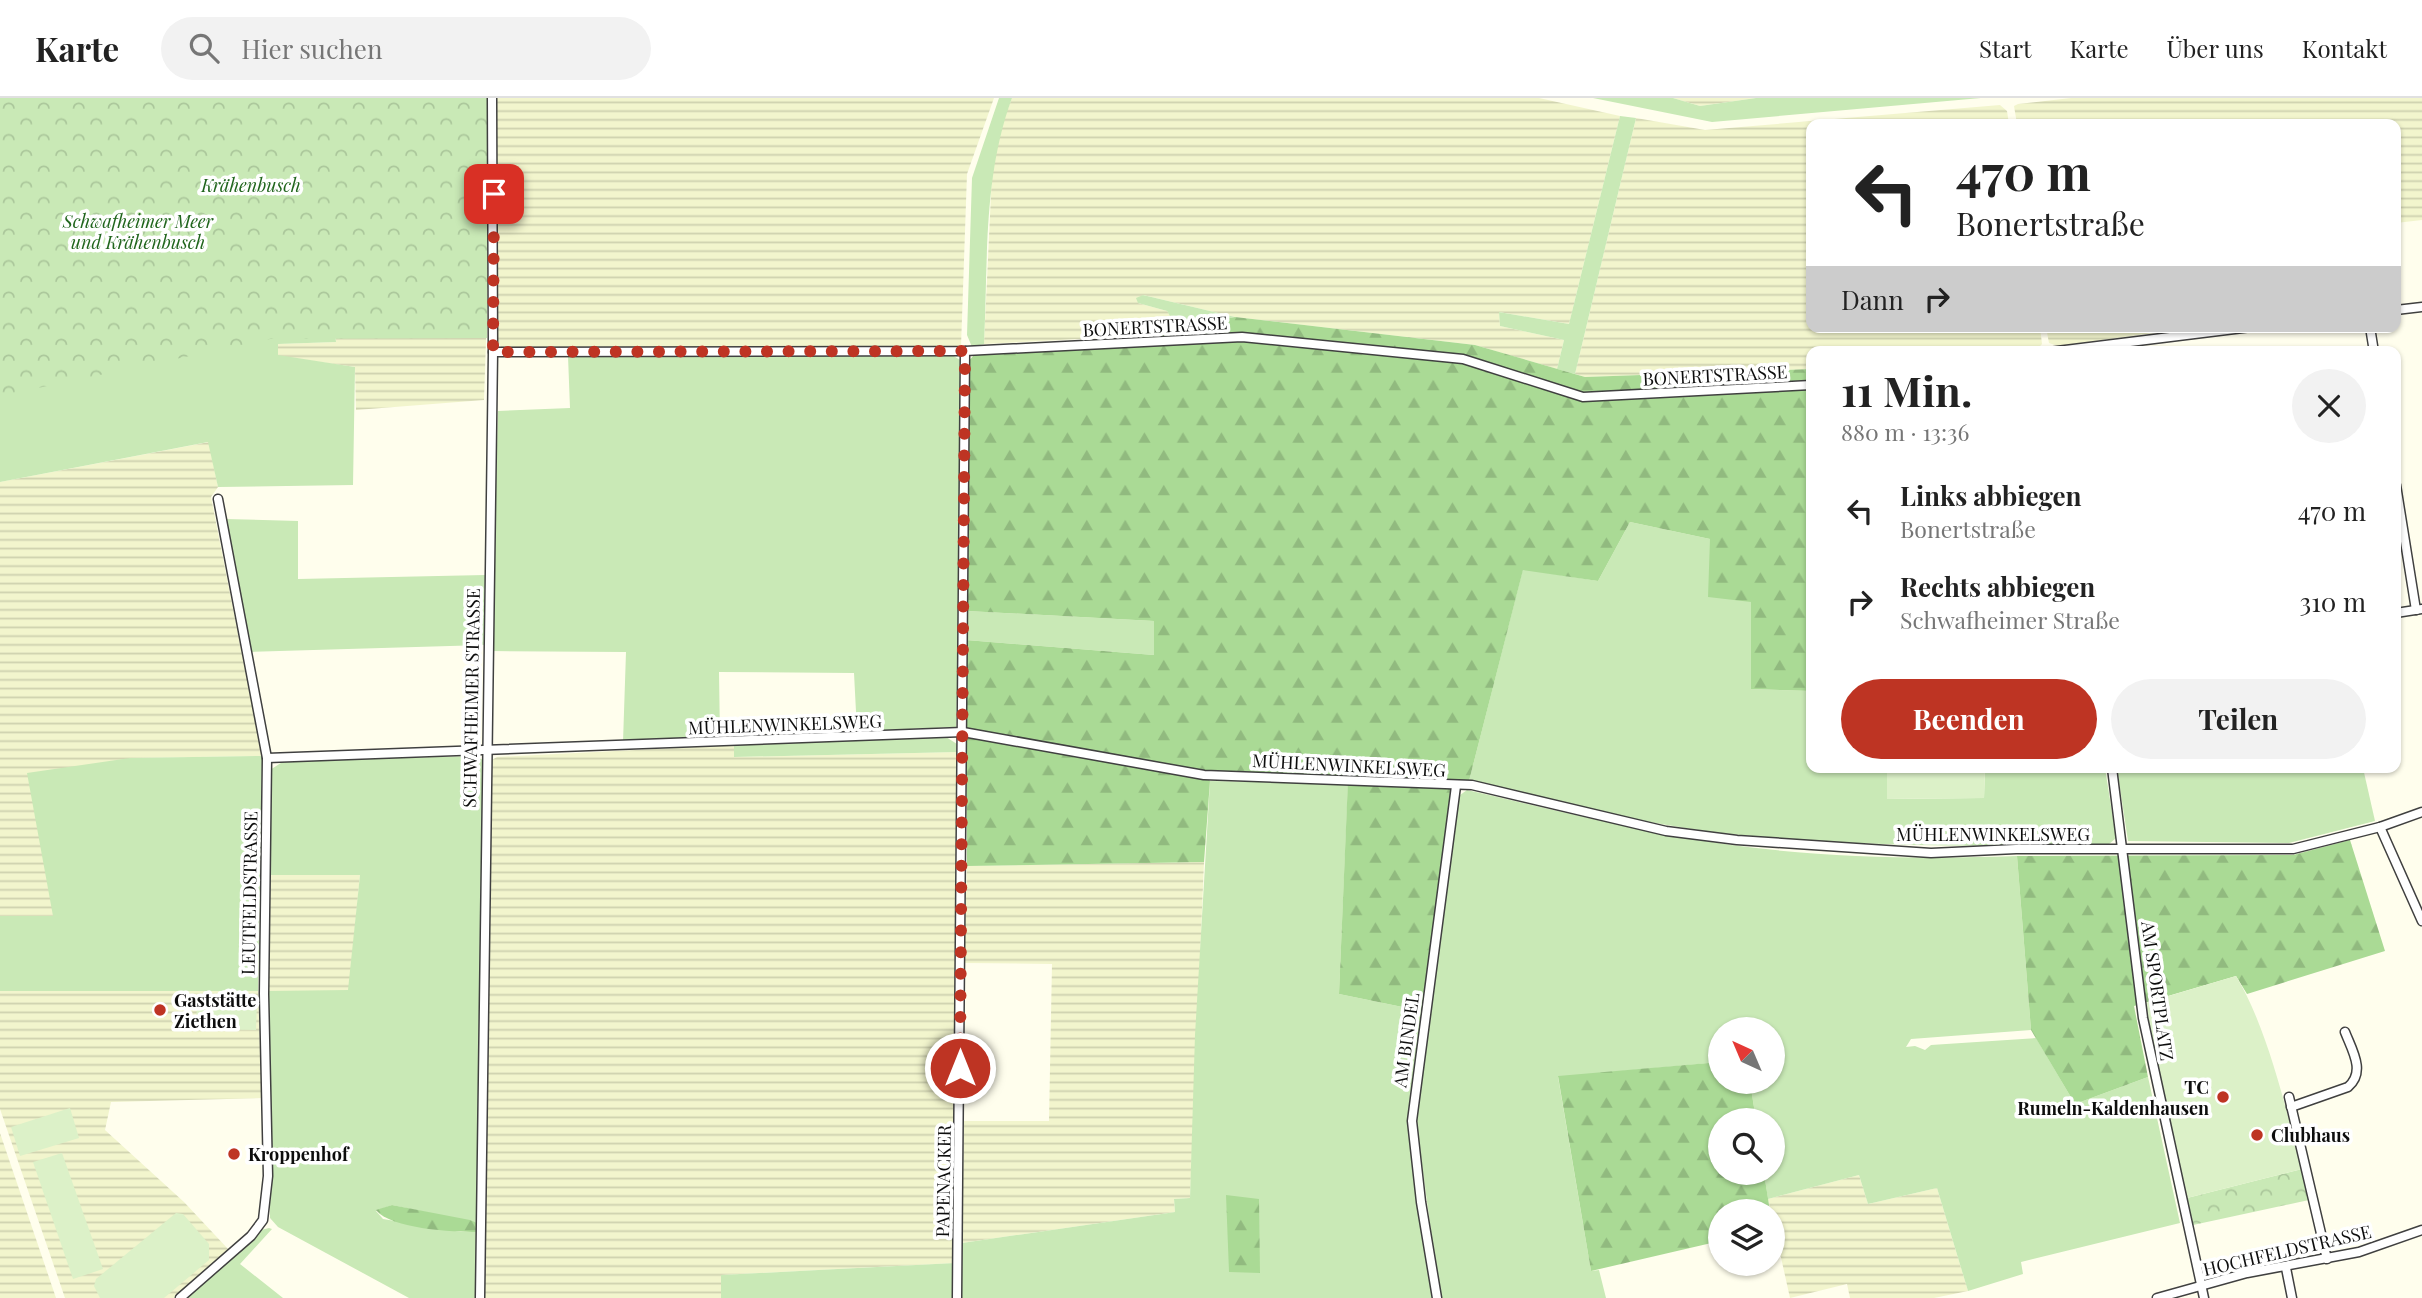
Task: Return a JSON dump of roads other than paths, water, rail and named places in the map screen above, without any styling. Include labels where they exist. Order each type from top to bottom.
[{"type":"street","name":"SCHWAFHEIMER STRASSE","points":[[480,1298],[485,751],[493,352],[492,98]]},
{"type":"street","points":[[2401,309],[2422,306]]},
{"type":"street","points":[[2097,346],[2202,333]]},
{"type":"street","name":"BONERTSTRASSE","points":[[493,352],[965,351],[1242,337],[1463,359],[1583,397],[1806,385]]},
{"type":"street","name":"PAPENACKER","points":[[957,1298],[965,351]]},
{"type":"street","name":"LEUTFELDSTRASSE","points":[[180,1298],[251,1236],[263,1220],[268,1176],[264,994],[267,758],[218,499]]},
{"type":"street","points":[[2401,512],[2419,609],[2401,612]]},
{"type":"street","name":"MÜHLENWINKELSWEG","points":[[267,758],[962,732],[1204,775],[1373,779],[1472,785],[1666,831],[1737,840],[1931,853],[2292,849],[2380,827],[2422,812]]},
{"type":"street","name":"AM SPORTPLATZ","points":[[2113,773],[2143,1018],[2204,1298]]},
{"type":"street","name":"AM BINDEL","points":[[1437,1298],[1420,1202],[1412,1121],[1456,786]]},
{"type":"street","points":[[2380,827],[2422,922]]},
{"type":"street","points":[[2291,1107],[2348,1087],[2355,1082],[2358,1070],[2345,1032]]},
{"type":"street","points":[[2289,1097],[2327,1259]]},
{"type":"street","name":"HOCHFELDSTRASSE","points":[[2157,1298],[2201,1285],[2327,1259],[2396,1241],[2422,1230]]},
{"type":"street","points":[[2286,1268],[2292,1298]]},
{"type":"place","name":"Gaststätte Ziethen","points":[[160,1010]]},
{"type":"place","name":"TC Rumeln-Kaldenhausen","points":[[2223,1097]]},
{"type":"place","name":"Clubhaus","points":[[2257,1135]]},
{"type":"place","name":"Kroppenhof","points":[[234,1154]]},
{"type":"park label","name":"Krähenbusch","points":[[251,185]]},
{"type":"park label","name":"Schwafheimer Meer und Krähenbusch","points":[[138,231]]}]
